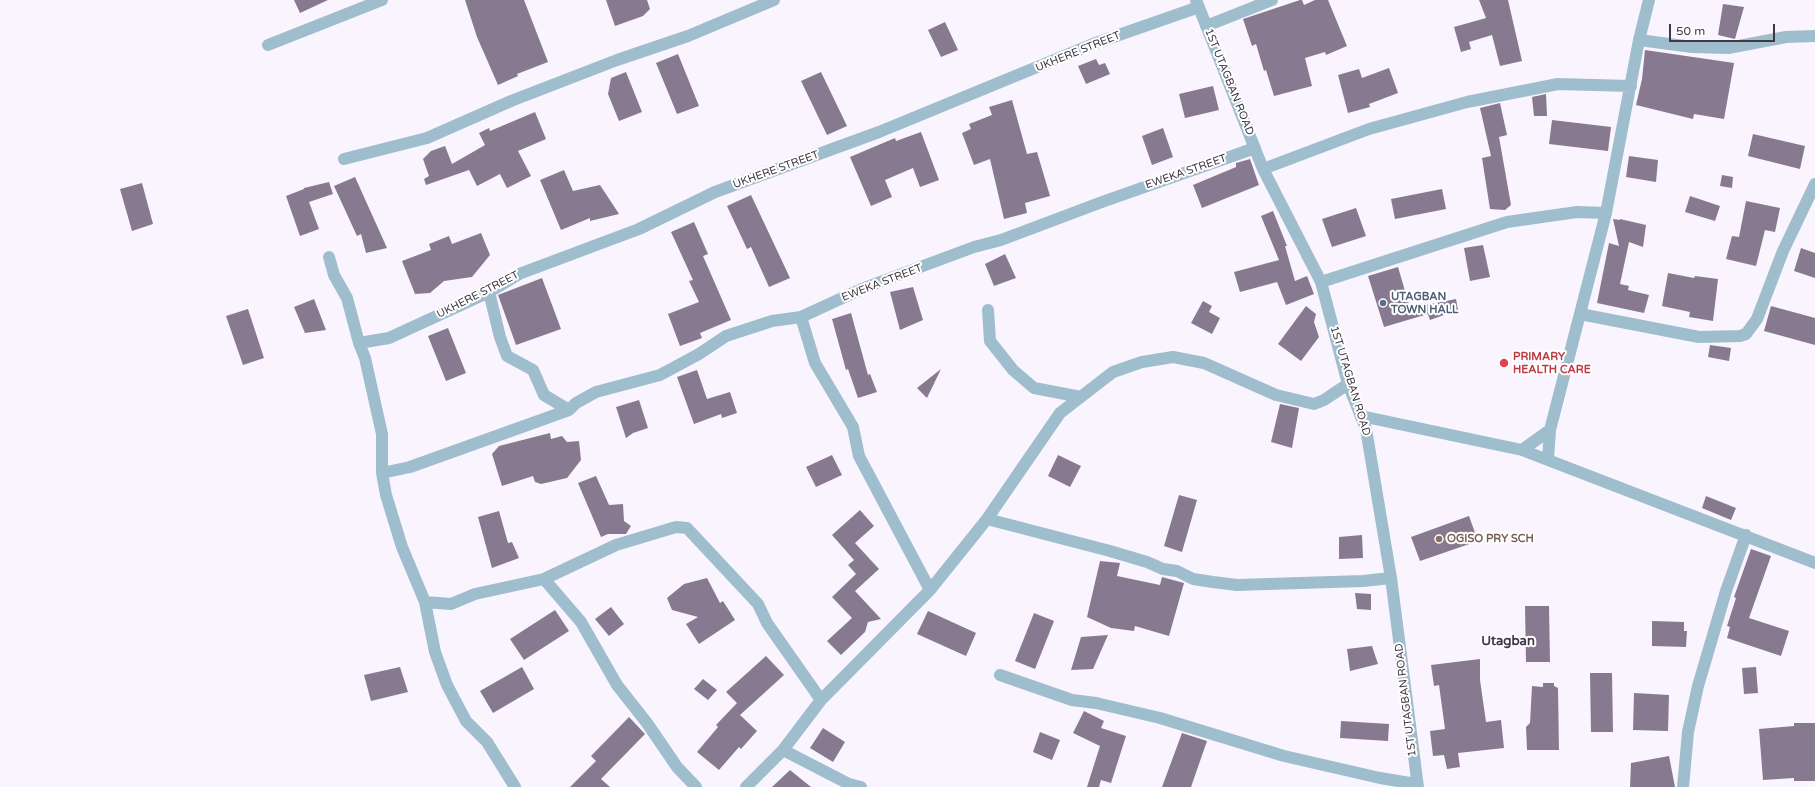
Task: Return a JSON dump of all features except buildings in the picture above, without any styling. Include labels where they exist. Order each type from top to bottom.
[{"type":"street","points":[[268,44],[382,0]]},
{"type":"street","points":[[344,159],[427,138],[511,101],[617,60],[688,36],[774,0]]},
{"type":"street","points":[[1206,26],[1272,0]]},
{"type":"street","points":[[1548,459],[1550,430],[1606,213],[1639,40],[1649,0]]},
{"type":"street","name":"1ST UTAGBAN ROAD","points":[[1197,3],[1263,169],[1321,282],[1348,384],[1366,429],[1391,578],[1417,785]]},
{"type":"street","name":"UKHERE STREET","points":[[359,343],[389,338],[489,292],[519,274],[639,228],[715,192],[879,132],[1197,3]]},
{"type":"street","points":[[1639,40],[1677,46],[1728,48],[1786,37],[1815,36]]},
{"type":"street","points":[[1263,169],[1369,129],[1467,102],[1558,84],[1631,86]]},
{"type":"street","name":"EWEKA STREET","points":[[382,473],[410,468],[569,410],[576,403],[596,392],[660,375],[699,354],[726,336],[772,321],[801,317],[864,288],[974,247],[1008,238],[1102,202],[1255,148]]},
{"type":"street","points":[[1580,314],[1699,337],[1740,336],[1746,334],[1757,319],[1783,251],[1815,184]]},
{"type":"street","points":[[1321,282],[1507,222],[1577,212],[1606,213]]},
{"type":"street","points":[[329,257],[334,275],[347,298],[359,343],[365,358],[377,405],[382,434],[382,473],[386,495],[402,547],[425,602],[435,652],[447,685],[466,721],[487,742],[515,787]]},
{"type":"street","points":[[489,292],[500,336],[507,356],[533,370],[544,395],[569,410]]},
{"type":"street","points":[[988,310],[990,341],[1013,370],[1034,388],[1081,397]]},
{"type":"street","points":[[801,317],[815,363],[853,428],[859,456],[930,590]]},
{"type":"street","points":[[746,787],[783,750],[821,700],[930,590],[987,519],[1060,413],[1113,372],[1142,362],[1173,357],[1204,364],[1276,395],[1314,404],[1324,400],[1348,384]]},
{"type":"street","points":[[1361,416],[1522,450],[1746,535],[1815,563]]},
{"type":"street","points":[[1522,450],[1550,430]]},
{"type":"street","points":[[987,519],[1110,551],[1147,562],[1163,569],[1177,571],[1193,579],[1213,582],[1237,585],[1363,581],[1391,578]]},
{"type":"street","points":[[425,602],[451,604],[475,594],[544,578],[616,544],[676,527],[687,528],[758,604],[766,623],[821,700]]},
{"type":"street","points":[[1683,787],[1688,732],[1698,686],[1726,591],[1746,535]]},
{"type":"street","points":[[544,578],[581,622],[617,685],[647,723],[677,767],[696,787]]},
{"type":"street","points":[[1000,675],[1072,700],[1096,702],[1160,718],[1284,756],[1417,785]]},
{"type":"street","points":[[783,750],[849,784],[861,787]]},
{"type":"place","name":"UTAGBAN TOWN HALL","points":[[1383,303]]},
{"type":"place","name":"PRIMARY HEALTH CARE","points":[[1504,363]]},
{"type":"place","name":"OGISO PRY SCH","points":[[1439,539]]},
{"type":"district","name":"Utagban","points":[[1508,642]]}]
